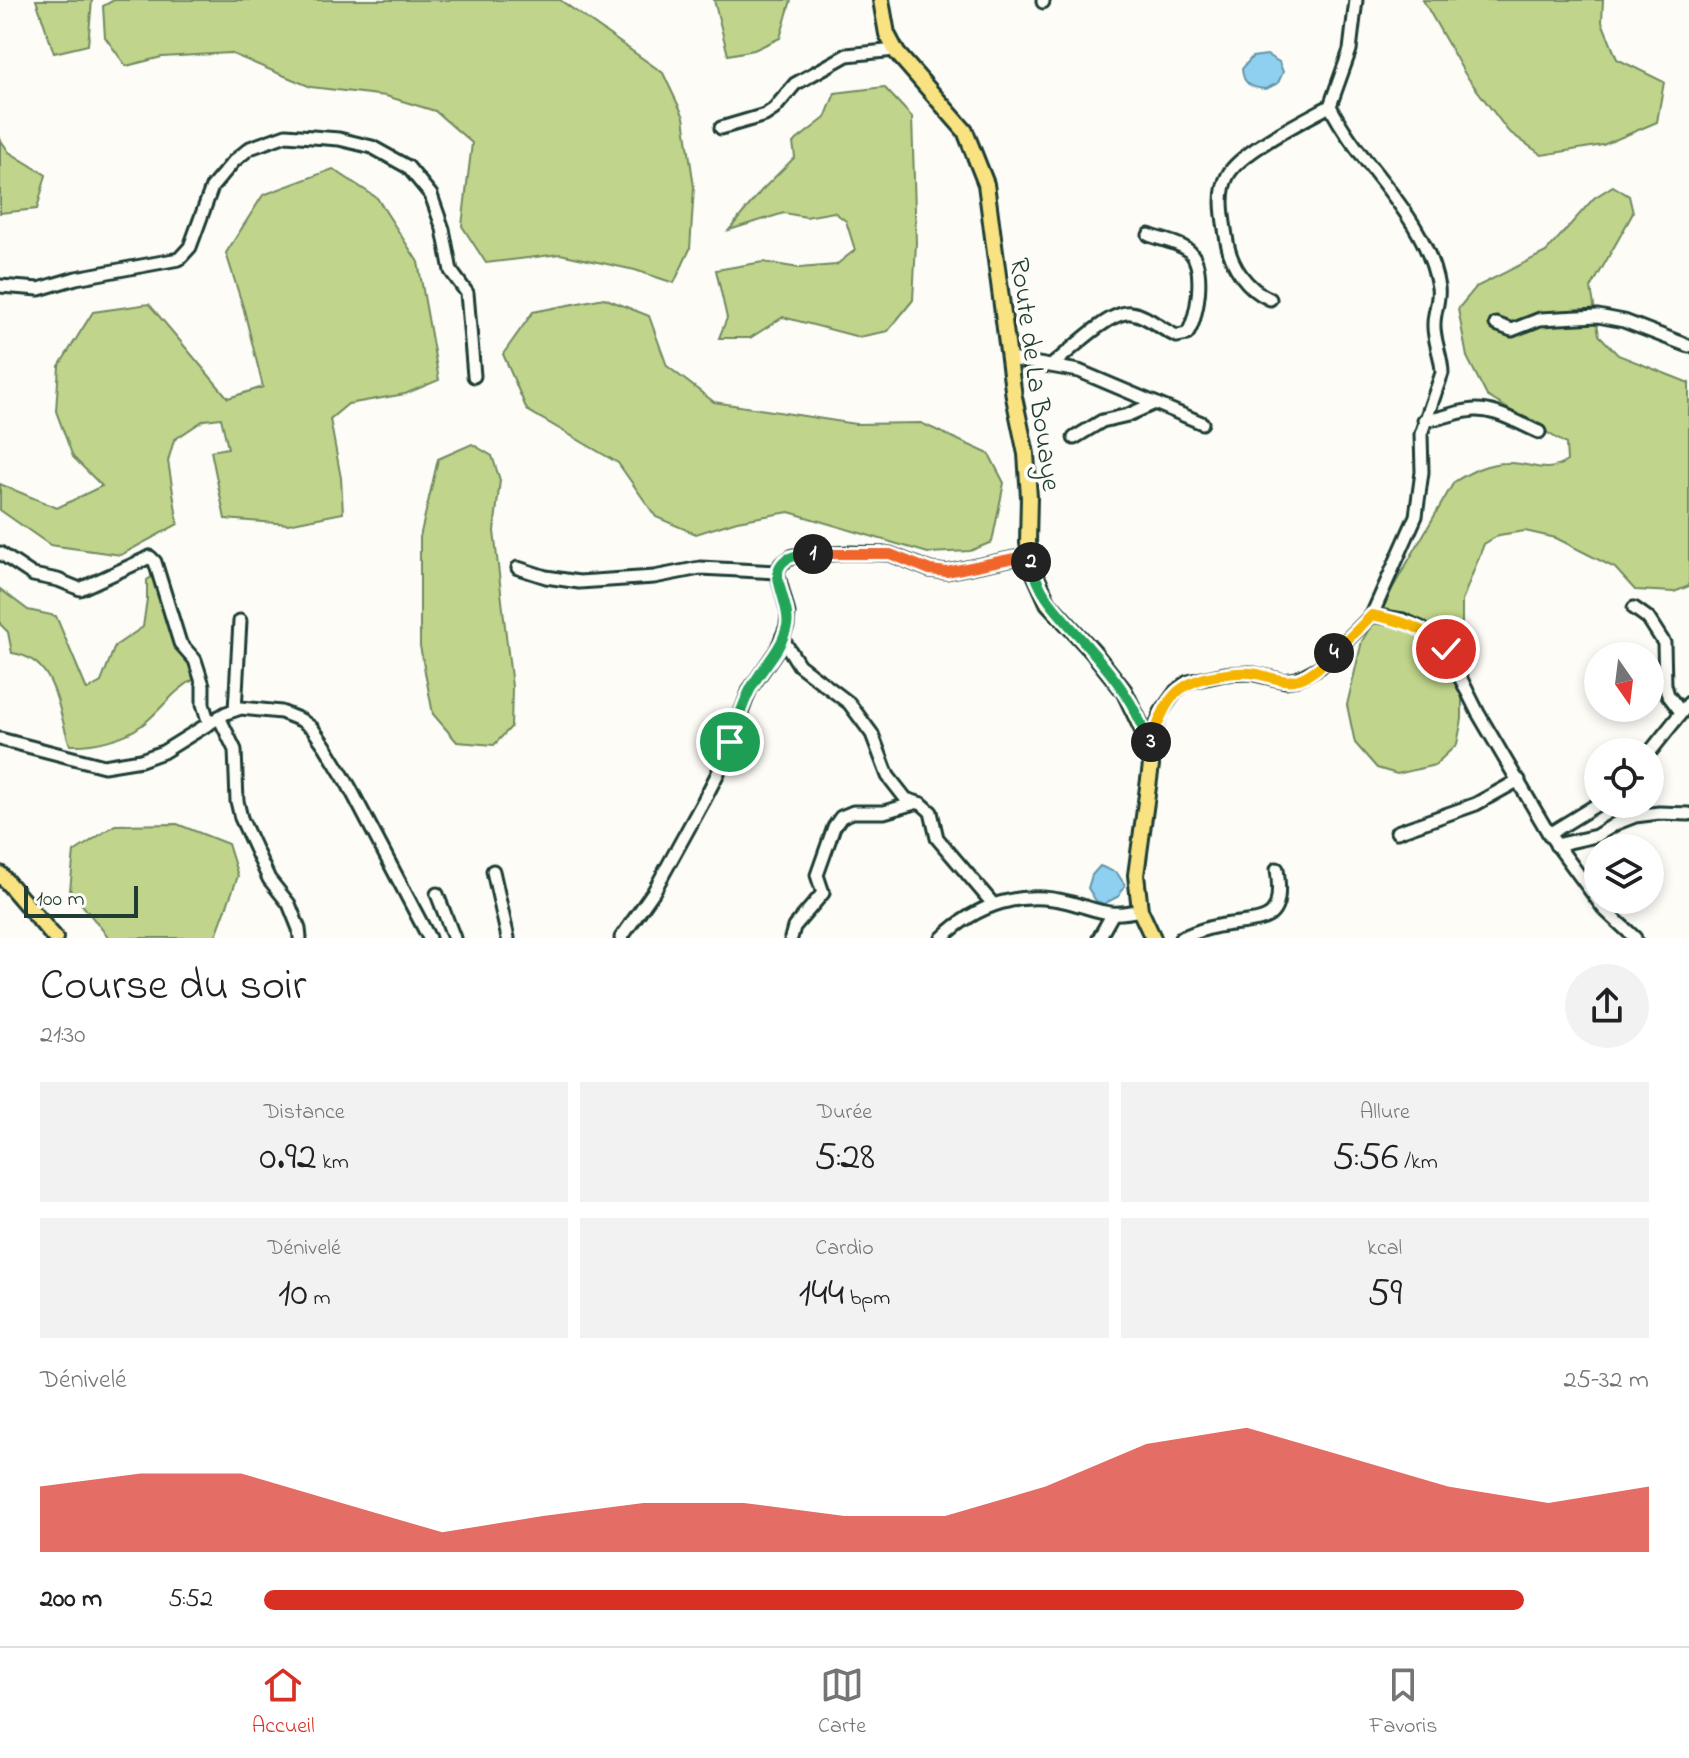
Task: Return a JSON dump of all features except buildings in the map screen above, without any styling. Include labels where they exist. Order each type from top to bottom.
[{"type":"main road","name":"Route de La Bouaye","points":[[881,0],[887,34],[895,50],[910,72],[965,131],[977,156],[989,200],[1028,476],[1029,555],[1034,572],[1048,603],[1124,691],[1149,748],[1151,765],[1136,875],[1140,910],[1153,938]]},
{"type":"main road","points":[[0,874],[55,938]]},
{"type":"street","points":[[1270,299],[1245,282],[1230,257],[1222,214],[1225,182],[1229,172],[1252,152],[1330,106],[1350,50],[1356,0]]},
{"type":"street","points":[[721,128],[765,115],[795,84],[847,55],[895,50]]},
{"type":"street","points":[[1149,748],[1161,712],[1176,691],[1188,682],[1225,674],[1250,673],[1285,681],[1297,679],[1320,667],[1372,615],[1416,516],[1422,472],[1421,434],[1442,373],[1434,325],[1439,288],[1424,247],[1406,213],[1342,130],[1330,106]]},
{"type":"street","points":[[0,286],[39,289],[76,278],[179,259],[190,247],[212,187],[250,148],[286,135],[339,139],[372,147],[408,167],[431,195],[443,229],[451,271],[467,293],[474,376]]},
{"type":"street","points":[[1052,365],[1096,329],[1124,313],[1144,317],[1177,336],[1187,334],[1193,326],[1199,275],[1191,252],[1149,235]]},
{"type":"street","points":[[1496,324],[1512,330],[1540,319],[1598,316],[1624,321],[1689,346]]},
{"type":"street","points":[[1010,359],[1079,371],[1202,423]]},
{"type":"street","points":[[1074,438],[1102,421],[1128,415],[1155,403]]},
{"type":"street","points":[[1424,420],[1440,420],[1471,410],[1485,410],[1539,432]]},
{"type":"street","points":[[0,553],[33,575],[80,589],[150,557],[155,562],[180,643],[195,660],[203,685],[203,704],[235,750],[237,801],[241,818],[269,879],[289,904],[300,938]]},
{"type":"street","points":[[621,938],[654,891],[703,802],[718,773],[750,689],[777,650],[788,613],[777,572],[781,564],[793,556],[890,554],[930,570],[947,572],[1029,555]]},
{"type":"street","points":[[518,568],[546,577],[579,582],[654,577],[700,568],[777,572]]},
{"type":"street","points":[[1634,608],[1648,618],[1664,643],[1668,695],[1685,707],[1661,738]]},
{"type":"street","points":[[1372,615],[1403,620],[1421,628],[1446,649],[1478,713],[1556,845],[1604,909],[1635,938]]},
{"type":"street","points":[[235,710],[240,621]]},
{"type":"street","points":[[782,638],[799,665],[849,703],[872,734],[888,776],[906,799],[917,802],[931,812],[937,838],[993,904]]},
{"type":"street","points":[[0,739],[82,763],[120,765],[163,752],[235,710],[257,708],[281,712],[312,728],[349,786],[429,938]]},
{"type":"street","points":[[1397,832],[1476,804],[1519,780]]},
{"type":"street","points":[[791,938],[794,927],[823,893],[817,875],[834,827],[841,817],[853,812],[884,812],[917,802]]},
{"type":"street","points":[[1549,834],[1584,813]]},
{"type":"street","points":[[1556,845],[1596,836],[1635,816],[1689,814]]},
{"type":"street","points":[[1181,938],[1218,926],[1266,919],[1275,910],[1280,896],[1277,869]]},
{"type":"street","points":[[493,871],[508,938]]},
{"type":"street","points":[[437,894],[454,938]]},
{"type":"street","points":[[942,938],[993,904],[1013,898],[1033,897],[1066,902],[1112,915],[1140,910]]},
{"type":"street","points":[[1099,938],[1112,915]]},
{"type":"green space","points":[[36,0],[92,0],[88,45],[54,53]]},
{"type":"green space","points":[[114,0],[560,0],[663,73],[684,117],[694,187],[690,249],[674,283],[635,270],[560,254],[486,263],[462,226],[472,143],[435,111],[386,96],[311,87],[230,53],[162,57],[126,66],[105,37],[103,6]]},
{"type":"green space","points":[[714,0],[791,0],[780,38],[754,50],[728,55]]},
{"type":"green space","points":[[1423,0],[1603,0],[1602,22],[1617,59],[1664,82],[1657,122],[1603,145],[1542,155],[1508,131],[1465,74]]},
{"type":"green space","points":[[884,87],[912,117],[916,243],[913,300],[888,331],[859,337],[783,317],[750,338],[719,338],[727,318],[716,270],[763,262],[799,268],[836,265],[855,250],[846,221],[834,212],[806,217],[784,213],[729,230],[761,191],[795,157],[793,143],[825,118],[835,93]]},
{"type":"green space","points":[[0,139],[9,152],[46,175],[37,209],[0,213]]},
{"type":"green space","points":[[333,169],[377,198],[418,262],[439,380],[405,394],[348,404],[330,419],[341,478],[343,513],[288,524],[225,519],[211,451],[228,448],[221,418],[204,420],[174,440],[168,461],[178,524],[121,555],[50,545],[0,510],[0,484],[57,508],[102,486],[73,457],[56,411],[59,366],[93,312],[149,304],[228,398],[263,387],[226,253],[263,195]]},
{"type":"green space","points":[[1613,186],[1629,196],[1633,213],[1591,288],[1599,335],[1618,355],[1689,383],[1689,586],[1674,592],[1635,590],[1615,568],[1556,538],[1525,531],[1499,535],[1484,544],[1462,601],[1462,719],[1457,744],[1435,765],[1397,774],[1377,768],[1355,743],[1347,705],[1362,641],[1454,482],[1500,463],[1551,468],[1567,461],[1566,444],[1487,396],[1467,357],[1458,309],[1476,287],[1546,252],[1594,198]]},
{"type":"green space","points":[[604,298],[649,316],[667,366],[714,402],[855,424],[921,423],[989,454],[1004,483],[992,542],[970,551],[928,553],[789,512],[737,521],[696,534],[656,517],[618,463],[527,410],[503,354],[533,312]]},
{"type":"green space","points":[[472,444],[492,456],[500,480],[494,531],[512,687],[511,727],[494,745],[457,742],[433,714],[420,646],[420,537],[438,459]]},
{"type":"green space","points":[[156,574],[198,677],[181,688],[135,730],[108,741],[70,745],[47,676],[39,665],[27,657],[12,653],[8,632],[0,624],[0,589],[28,610],[56,616],[87,690],[101,682],[115,646],[143,627],[147,580]]},
{"type":"green space","points":[[177,824],[228,844],[238,876],[215,938],[109,938],[70,890],[74,852],[115,825]]},
{"type":"water","points":[[1267,55],[1279,62],[1283,72],[1278,83],[1266,89],[1252,86],[1246,82],[1242,69],[1252,57]]},
{"type":"water","points":[[1100,866],[1117,873],[1125,885],[1119,896],[1104,904],[1096,901],[1088,888],[1092,875]]},
{"type":"route","points":[[730,742],[750,689],[777,650],[787,626],[786,602],[777,572],[781,564],[793,556],[890,554],[914,565],[947,572],[1029,555],[1039,587],[1048,603],[1124,691],[1149,748],[1161,712],[1176,691],[1188,682],[1225,674],[1250,673],[1285,681],[1307,676],[1372,615],[1403,620],[1421,628],[1446,649]]}]
